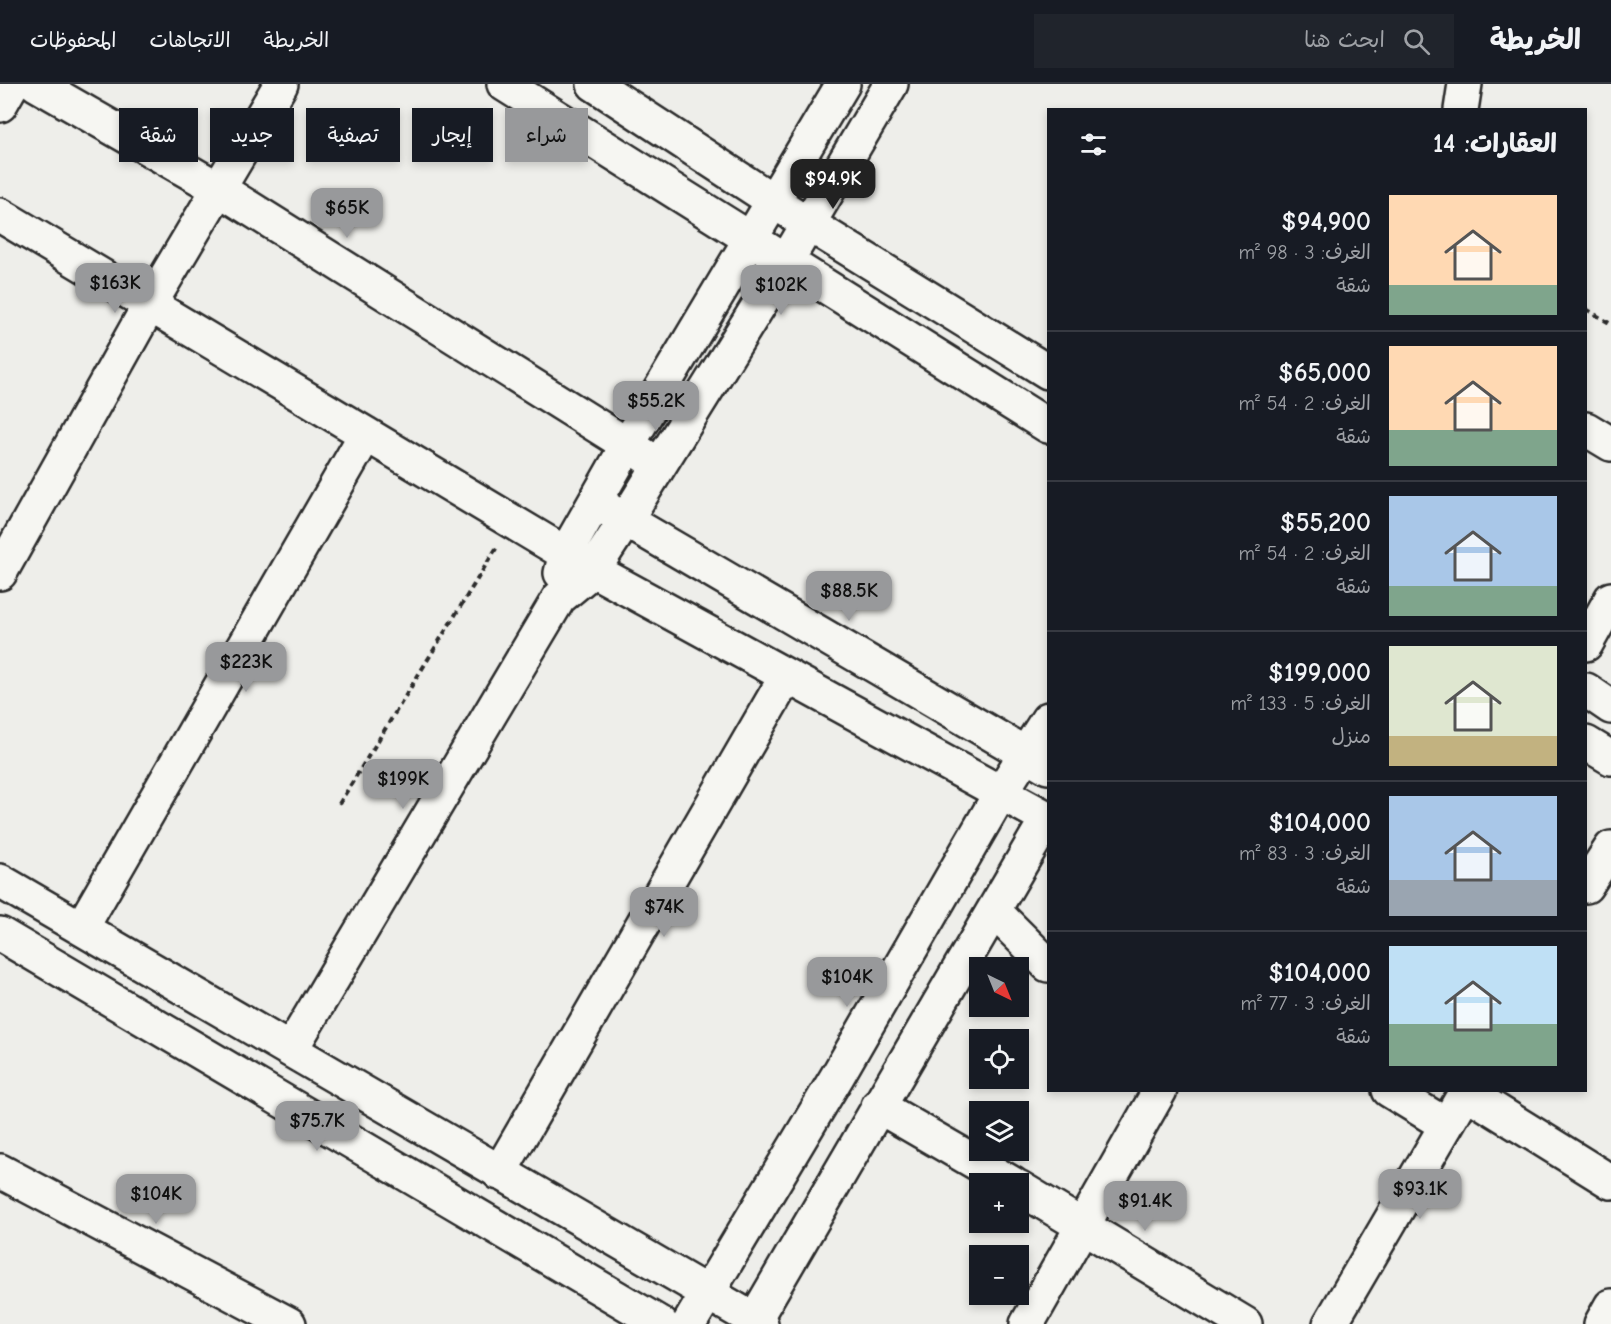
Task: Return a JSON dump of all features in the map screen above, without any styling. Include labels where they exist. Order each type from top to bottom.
[{"type":"street","points":[[0,105],[12,84]]},
{"type":"street","points":[[36,84],[219,189],[658,464]]},
{"type":"street","points":[[0,573],[150,304],[281,84]]},
{"type":"street","points":[[504,84],[1047,425]]},
{"type":"street","points":[[594,84],[807,223],[1047,371]]},
{"type":"street","points":[[580,562],[595,502],[752,241],[773,201],[843,84]]},
{"type":"street","points":[[291,1049],[559,598],[560,575],[580,562],[625,521],[658,464],[787,260],[891,84]]},
{"type":"street","points":[[1461,108],[1465,84]]},
{"type":"street","points":[[0,214],[580,562],[1000,795],[1047,818]]},
{"type":"street","points":[[1587,430],[1611,444]]},
{"type":"street","points":[[82,927],[366,434]]},
{"type":"street","points":[[595,502],[1037,761]]},
{"type":"street","points":[[1587,642],[1611,599]]},
{"type":"street","points":[[499,1173],[786,677]]},
{"type":"street","points":[[1587,691],[1611,707]]},
{"type":"street","points":[[688,1324],[847,1060],[1000,795],[1037,761],[1047,723]]},
{"type":"street","points":[[1587,744],[1611,758]]},
{"type":"street","points":[[0,881],[291,1049],[499,1173],[708,1291],[756,1322],[884,1095],[1047,820]]},
{"type":"street","points":[[1587,879],[1611,848]]},
{"type":"street","points":[[994,911],[1047,964]]},
{"type":"street","points":[[0,934],[661,1324]]},
{"type":"street","points":[[847,1060],[884,1095],[997,1173]]},
{"type":"street","points":[[1027,1324],[1159,1092]]},
{"type":"street","points":[[1392,1092],[1446,1125]]},
{"type":"street","points":[[1330,1324],[1465,1092]]},
{"type":"street","points":[[1468,1092],[1611,1182]]},
{"type":"street","points":[[0,1171],[289,1324]]},
{"type":"street","points":[[1029,1193],[1245,1324]]},
{"type":"street","points":[[1600,1324],[1611,1306]]},
{"type":"path","points":[[1587,310],[1611,324]]},
{"type":"path","points":[[339,804],[513,520]]}]
